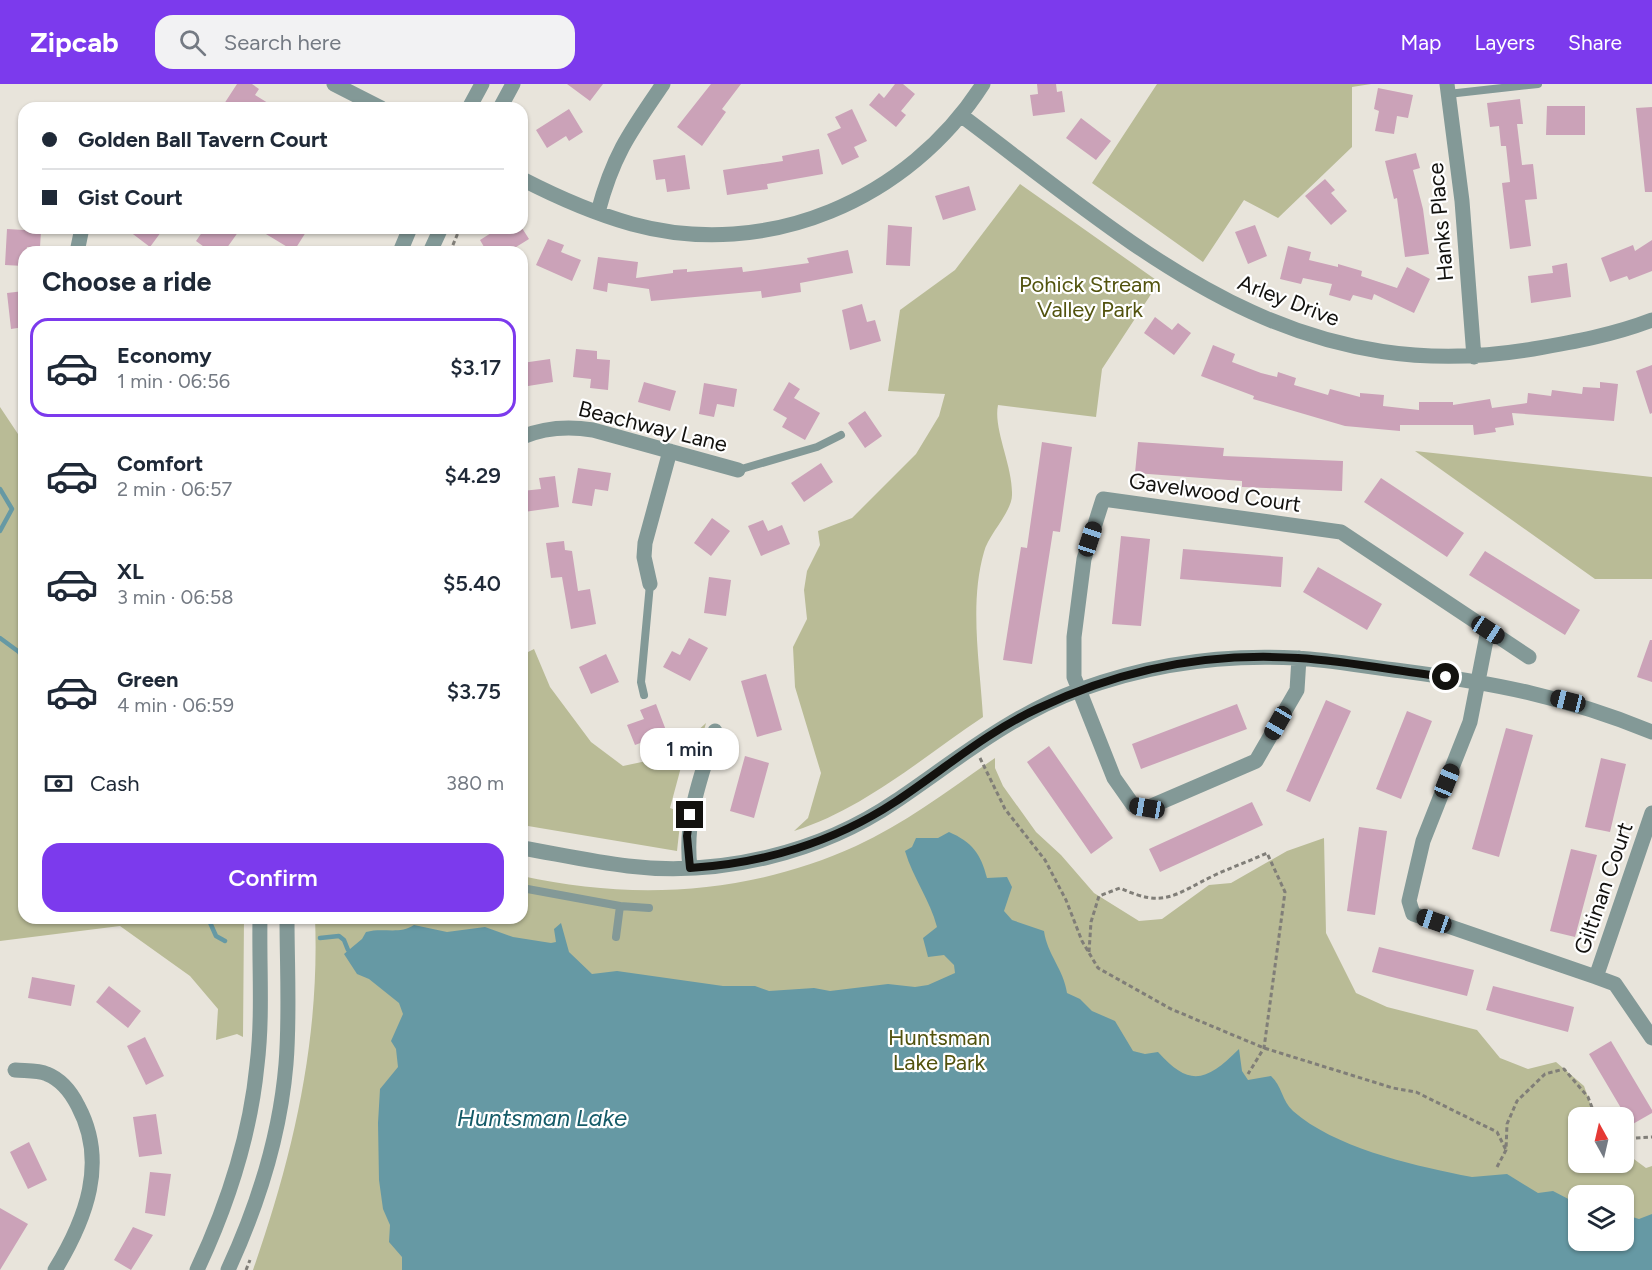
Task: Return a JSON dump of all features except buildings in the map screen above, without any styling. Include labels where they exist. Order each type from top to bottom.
[{"type":"street","points":[[334,84],[369,102]]},
{"type":"street","points":[[472,102],[482,84]]},
{"type":"street","points":[[503,102],[513,84]]},
{"type":"street","points":[[598,212],[608,173],[620,148],[663,84]]},
{"type":"street","points":[[528,182],[560,198],[632,224],[694,233],[744,232],[796,223],[844,206],[889,182],[942,138],[962,116],[983,84]]},
{"type":"street","name":"Hanks Place","points":[[1448,89],[1462,201],[1474,357]]},
{"type":"street","name":"Arley Drive","points":[[962,116],[1073,202],[1190,280],[1246,311],[1303,334],[1391,354],[1474,357],[1592,339],[1652,320]]},
{"type":"street","name":"Beachway Lane","points":[[528,435],[550,428],[571,426],[738,470]]},
{"type":"street","points":[[650,584],[644,556],[645,543],[670,451]]},
{"type":"street","name":"Gavelwood Court","points":[[1078,690],[1074,677],[1074,637],[1084,559],[1103,499],[1341,532],[1530,657]]},
{"type":"street","points":[[1477,681],[1488,630]]},
{"type":"street","points":[[528,849],[630,866],[690,868],[750,861],[813,843],[840,832],[893,803],[975,746],[1036,709],[1078,690],[1128,674],[1190,661],[1246,656],[1299,658],[1477,681],[1568,701],[1652,732]]},
{"type":"street","points":[[1078,690],[1114,778],[1133,805],[1147,808],[1256,761],[1297,690],[1299,658]]},
{"type":"street","name":"Giltinan Court","points":[[1477,681],[1470,722],[1423,841],[1409,901],[1413,914],[1616,984],[1652,1038]]},
{"type":"street","points":[[690,868],[687,836],[690,815],[715,731]]},
{"type":"street","name":"Giltinan Court","points":[[1596,977],[1652,813]]},
{"type":"street","points":[[197,1270],[228,1196],[252,1107],[260,1021],[260,924]]},
{"type":"street","points":[[228,1270],[263,1178],[281,1100],[288,1021],[287,924]]},
{"type":"street","points":[[15,1070],[45,1073],[67,1088],[83,1115],[90,1133],[93,1156],[90,1195],[84,1213],[55,1270]]},
{"type":"lane","points":[[1448,89],[1538,84]]},
{"type":"lane","points":[[738,470],[818,447],[841,435]]},
{"type":"lane","points":[[644,695],[641,682],[650,584]]},
{"type":"lane","points":[[528,889],[620,906],[649,908]]},
{"type":"lane","points":[[616,937],[620,906]]},
{"type":"path","points":[[975,746],[1005,810],[1045,860],[1089,954],[1098,968],[1171,1009],[1264,1048],[1393,1088],[1416,1092],[1497,1132],[1506,1150]]},
{"type":"path","points":[[1089,954],[1090,922],[1099,896],[1120,888],[1143,899],[1175,897],[1215,875],[1267,854],[1285,892],[1264,1048],[1248,1074]]},
{"type":"path","points":[[1497,1167],[1506,1150],[1507,1124],[1517,1101],[1545,1074],[1564,1069],[1588,1097],[1592,1107]]},
{"type":"path","points":[[1634,1138],[1652,1137]]},
{"type":"green space","name":"Pohick Stream Valley Park","points":[[1157,84],[1371,84],[1352,87],[1352,147],[1278,218],[1244,200],[1203,262],[1092,183]]},
{"type":"green space","points":[[1020,184],[1159,282],[1102,369],[1096,417],[998,405],[998,425],[1010,472],[1012,495],[1008,509],[986,545],[977,592],[977,634],[983,717],[869,796],[845,810],[794,831],[808,818],[821,773],[795,687],[793,647],[807,619],[804,590],[807,571],[820,545],[818,531],[852,518],[916,454],[939,416],[945,394],[888,391],[900,310],[955,270]]},
{"type":"green space","points":[[0,407],[18,434],[18,924],[244,924],[243,1037],[237,1034],[216,1040],[218,1009],[190,976],[120,926],[0,941]]},
{"type":"green space","points":[[1415,451],[1652,477],[1652,579],[1595,579]]},
{"type":"green space","points":[[534,649],[550,687],[591,742],[623,766],[670,756],[706,723],[695,759],[684,756],[670,808],[681,812],[677,851],[528,826],[528,652]]},
{"type":"green space","name":"Huntsman Lake","points":[[995,758],[995,768],[1003,786],[1036,832],[1061,855],[1094,893],[1139,921],[1162,919],[1209,885],[1231,883],[1287,851],[1324,838],[1326,933],[1356,993],[1387,1007],[1477,1030],[1500,1058],[1528,1069],[1556,1062],[1584,1086],[1591,1107],[1568,1107],[1568,1173],[1634,1173],[1634,1159],[1646,1168],[1652,1166],[1652,1270],[253,1270],[292,1141],[301,1097],[313,1008],[315,924],[528,924],[528,877],[607,889],[692,888],[734,883],[816,862],[856,846],[910,816]]},
{"type":"water","name":"Huntsman Lake","points":[[949,832],[964,840],[982,862],[987,878],[1007,877],[1012,887],[1004,911],[1012,920],[1044,931],[1048,947],[1063,977],[1067,993],[1080,999],[1092,1011],[1115,1021],[1133,1051],[1145,1054],[1158,1052],[1169,1064],[1180,1071],[1198,1076],[1208,1074],[1239,1049],[1242,1071],[1248,1080],[1271,1076],[1293,1111],[1329,1135],[1372,1152],[1440,1171],[1472,1177],[1507,1174],[1538,1193],[1553,1191],[1568,1199],[1568,1251],[1634,1251],[1634,1217],[1639,1219],[1652,1214],[1652,1270],[402,1270],[402,1257],[389,1242],[390,1225],[383,1209],[379,1180],[378,1123],[380,1089],[398,1067],[396,1049],[391,1041],[403,1014],[399,1003],[369,979],[357,974],[344,954],[362,939],[366,932],[403,930],[414,925],[447,932],[485,927],[513,937],[551,943],[556,942],[554,929],[561,923],[569,952],[592,974],[617,971],[723,986],[755,986],[769,991],[814,988],[830,991],[888,984],[915,987],[928,985],[955,973],[954,965],[944,955],[928,957],[923,938],[937,927],[905,851],[912,847],[916,838],[938,838]]},
{"type":"waterway","points":[[0,489],[12,509],[0,531]]},
{"type":"waterway","points":[[0,638],[18,651]]},
{"type":"waterway","points":[[211,924],[216,936],[225,941]]},
{"type":"waterway","points":[[320,938],[339,936],[344,940],[348,950]]},
{"type":"route","points":[[690,815],[687,836],[690,868],[722,866],[783,853],[840,832],[866,819],[893,803],[998,730],[1036,709],[1078,690],[1128,674],[1190,661],[1246,656],[1299,658],[1446,677]]},
{"type":"park label","name":"Huntsman Lake Park","points":[[939,1050]]}]
